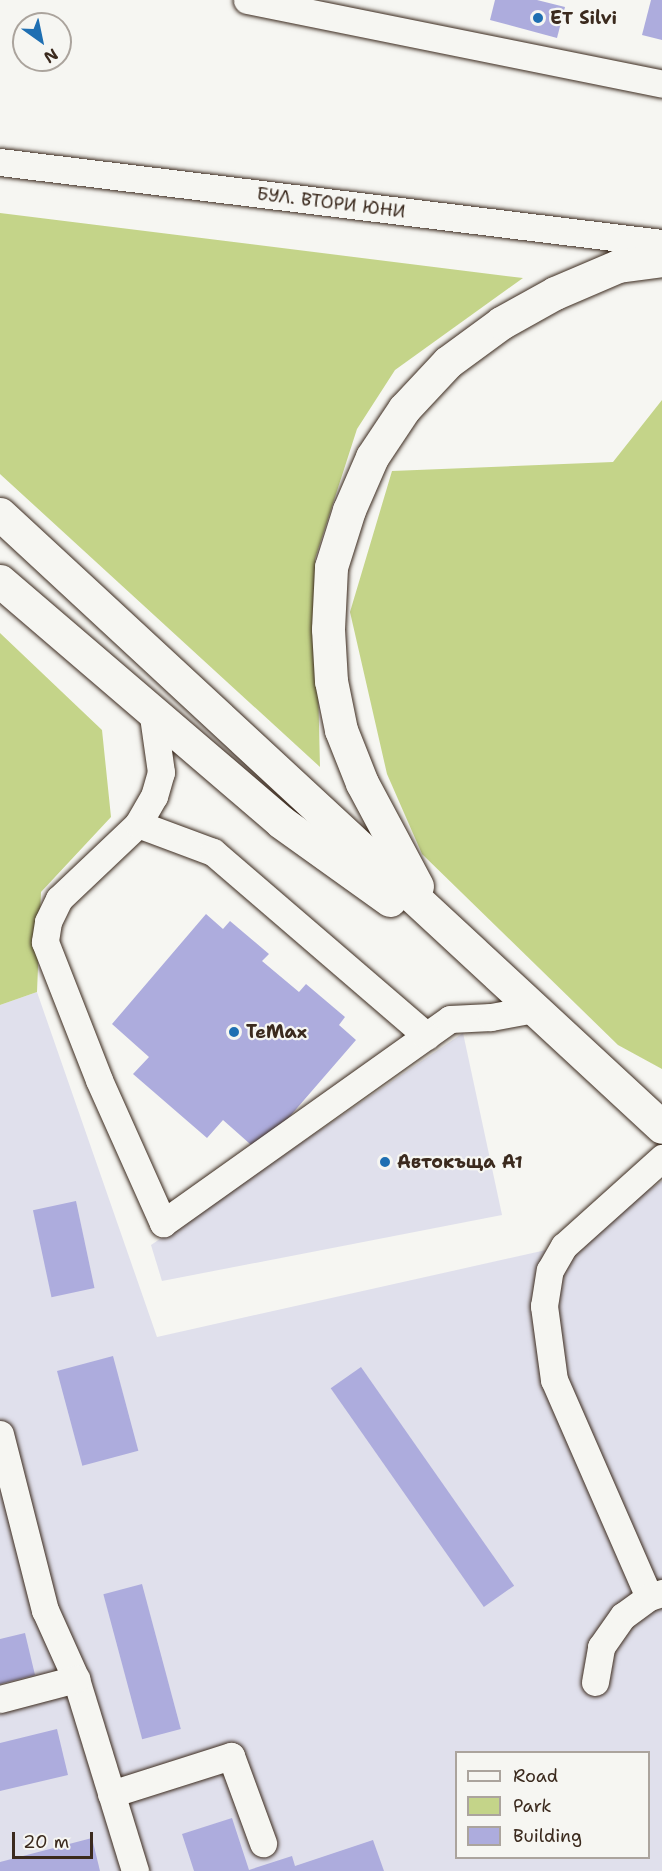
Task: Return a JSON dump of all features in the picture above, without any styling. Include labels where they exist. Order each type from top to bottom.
[{"type":"main road","points":[[439,921],[386,835],[341,730],[331,681],[328,629],[331,567],[349,510],[372,457],[404,409],[448,362],[501,323],[555,293],[618,266],[662,260]]},
{"type":"main road","points":[[0,514],[662,1127]]},
{"type":"main road","points":[[0,581],[282,822],[508,986]]},
{"type":"street","points":[[247,0],[662,84]]},
{"type":"street","name":"БУЛ. ВТОРИ ЮНИ","points":[[0,162],[662,243]]},
{"type":"street","points":[[152,709],[161,772],[154,796],[138,824],[59,899],[48,921],[45,942],[99,1080],[162,1223],[450,1019],[491,1017],[534,1009]]},
{"type":"street","points":[[138,824],[213,852],[427,1036]]},
{"type":"street","points":[[596,1682],[601,1647],[623,1616],[655,1595],[554,1380],[544,1306],[550,1270],[564,1246],[662,1158]]},
{"type":"street","points":[[0,1434],[45,1610],[76,1679],[135,1871]]},
{"type":"street","points":[[0,1699],[76,1679]]},
{"type":"street","points":[[111,1794],[231,1756],[263,1843]]},
{"type":"shaded area","points":[[37,992],[157,1337],[564,1246],[662,1181],[662,1871],[0,1871],[0,1005]]},
{"type":"shaded area","points":[[463,1033],[502,1215],[162,1281],[151,1245]]},
{"type":"green space","points":[[0,213],[523,278],[395,370],[357,429],[315,559],[320,767],[0,474]]},
{"type":"green space","points":[[662,400],[662,1069],[618,1045],[422,854],[387,774],[350,612],[392,471],[613,462]]},
{"type":"green space","points":[[0,633],[102,730],[111,817],[41,892],[37,992],[0,1005]]},
{"type":"building","points":[[495,0],[537,0],[565,7],[557,38],[490,20]]},
{"type":"building","points":[[651,0],[662,0],[662,40],[642,35]]},
{"type":"building","name":"TeMax","points":[[206,914],[223,929],[230,921],[269,954],[262,961],[299,992],[306,984],[345,1017],[339,1025],[356,1040],[259,1152],[223,1120],[207,1138],[133,1074],[149,1057],[112,1024]]},
{"type":"building","points":[[76,1201],[95,1288],[51,1297],[33,1210]]},
{"type":"building","points":[[113,1356],[138,1451],[82,1466],[57,1371]]},
{"type":"building","points":[[361,1367],[514,1586],[484,1607],[331,1388]]},
{"type":"building","points":[[142,1584],[181,1729],[142,1739],[103,1594]]},
{"type":"building","points":[[25,1633],[35,1675],[0,1684],[0,1639]]},
{"type":"building","points":[[57,1729],[68,1775],[0,1791],[0,1743]]},
{"type":"building","points":[[232,1818],[249,1870],[292,1856],[295,1866],[373,1840],[384,1871],[194,1871],[182,1834]]},
{"type":"building","points":[[92,1838],[100,1871],[0,1871],[0,1862]]},
{"type":"place","name":"ET Silvi","points":[[538,18]]},
{"type":"place","name":"TeMax","points":[[234,1032]]},
{"type":"place","name":"Автокъща А1","points":[[385,1162]]}]
